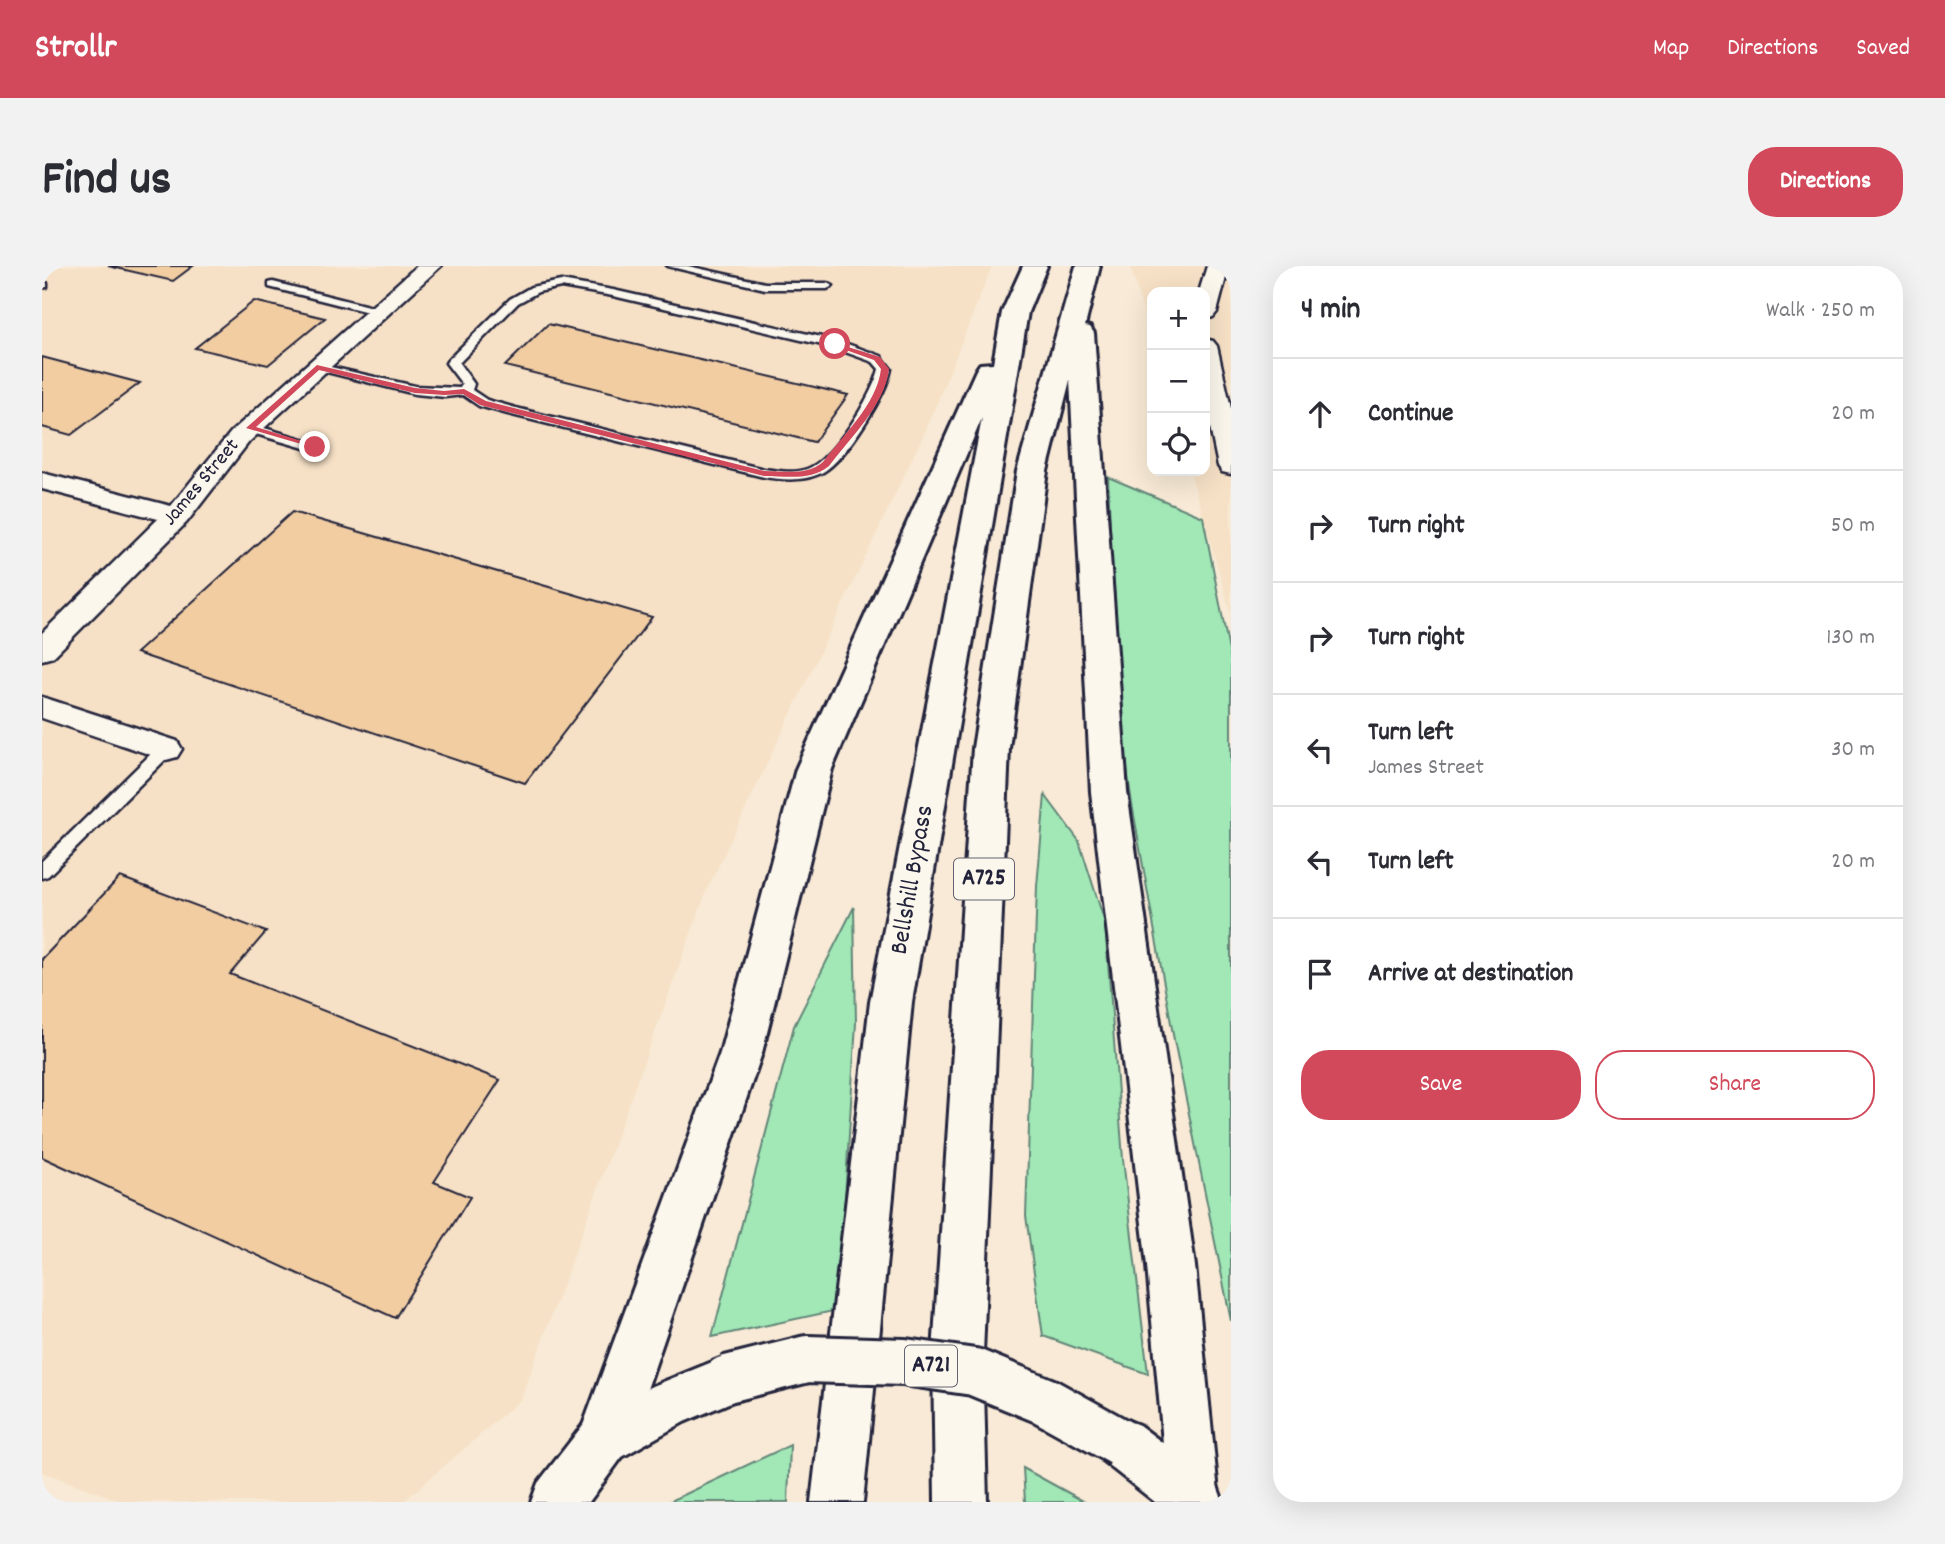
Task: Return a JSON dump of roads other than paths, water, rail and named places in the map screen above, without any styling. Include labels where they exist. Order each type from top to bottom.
[{"type":"main road","name":"Bellshill Bypass","points":[[837,1502],[891,1002],[1015,312],[1035,266]]},
{"type":"main road","name":"A725","points":[[961,1502],[958,1353],[991,748],[1032,471],[1083,283]]},
{"type":"main road","points":[[1083,283],[1109,792],[1171,1266],[1196,1500]]},
{"type":"main road","name":"A725","points":[[604,1439],[741,1053],[814,769],[1015,312]]},
{"type":"main road","name":"A721","points":[[557,1502],[604,1439],[666,1405],[727,1379],[807,1359],[904,1362],[974,1372],[1045,1401],[1121,1443],[1196,1500]]},
{"type":"street","name":"James Street","points":[[42,650],[177,516],[250,428],[430,266]]},
{"type":"street","points":[[1210,293],[1217,266]]},
{"type":"street","points":[[1206,350],[1226,423],[1231,466]]},
{"type":"street","points":[[42,481],[177,516]]},
{"type":"street","points":[[42,707],[166,749]]},
{"type":"lane","points":[[673,266],[765,286],[827,286]]},
{"type":"lane","points":[[317,368],[415,390],[444,393],[464,391],[483,403],[523,414],[764,473],[788,476],[818,471],[826,464],[873,402],[884,381],[885,369],[877,359],[835,344],[613,293],[561,284],[548,285],[523,294],[503,309],[452,363],[468,383],[464,391]]},
{"type":"lane","points":[[274,285],[380,312]]},
{"type":"lane","points":[[250,428],[315,447]]},
{"type":"lane","points":[[42,872],[166,749]]}]
